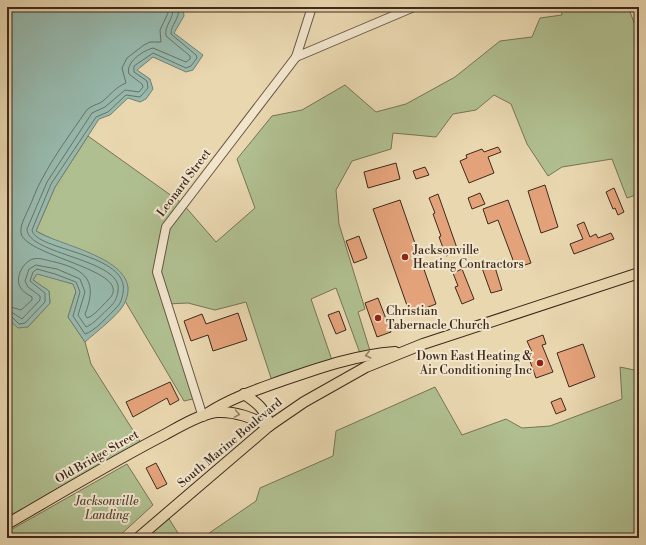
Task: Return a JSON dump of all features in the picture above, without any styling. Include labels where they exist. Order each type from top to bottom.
[{"type":"main road","name":"South Marine Boulevard","points":[[138,538],[269,426],[297,405],[331,385],[366,367],[407,351],[504,317],[639,273]]},
{"type":"main road","name":"Old Bridge Street","points":[[203,417],[222,404],[244,394],[333,363],[371,354],[407,351]]},
{"type":"main road","points":[[244,394],[259,404],[267,414],[269,426]]},
{"type":"main road","name":"Old Bridge Street","points":[[7,524],[147,444],[215,412],[229,412],[248,416],[269,426]]},
{"type":"street","name":"Leonard Street","points":[[203,417],[157,272],[166,227],[296,57],[312,7]]},
{"type":"street","points":[[296,57],[414,7]]},
{"type":"green space","points":[[561,7],[628,7],[639,35],[639,194],[627,198],[612,159],[562,167],[548,176],[527,144],[511,104],[494,95],[476,110],[453,114],[436,137],[393,133],[391,149],[352,161],[336,190],[339,224],[365,309],[358,312],[371,354],[361,356],[336,288],[311,299],[333,363],[273,384],[246,302],[215,310],[188,303],[167,304],[197,398],[184,401],[125,301],[128,287],[54,240],[36,231],[55,187],[88,136],[183,204],[216,242],[255,208],[237,159],[272,116],[302,110],[345,85],[376,112],[406,104],[455,77],[500,41],[532,37],[540,18],[562,15]]},
{"type":"green space","points":[[37,273],[73,284],[76,291],[68,317],[85,342],[91,364],[143,446],[17,519],[7,505],[7,321],[28,327],[50,303],[49,291],[33,280]]},
{"type":"green space","points":[[620,367],[639,371],[639,538],[202,538],[256,501],[260,488],[333,456],[336,431],[435,387],[462,435],[506,419],[522,428],[550,426],[622,399]]},
{"type":"green space","name":"Jacksonville Landing","points":[[127,464],[153,505],[117,538],[7,538],[7,532]]},
{"type":"green space","points":[[166,514],[181,538],[138,538]]},
{"type":"water","points":[[7,7],[183,7],[184,16],[174,33],[203,55],[193,70],[186,72],[153,57],[137,70],[150,79],[153,89],[146,99],[140,102],[128,98],[110,115],[99,119],[55,187],[36,231],[99,257],[114,266],[124,277],[128,290],[123,306],[85,342],[68,317],[76,292],[73,284],[37,274],[33,280],[49,291],[50,303],[28,327],[18,328],[10,321],[7,321]]},
{"type":"building","points":[[498,147],[501,152],[488,157],[494,173],[469,183],[460,161],[467,158],[466,155],[482,149],[484,152]]},
{"type":"building","points":[[396,163],[400,179],[368,188],[364,172]]},
{"type":"building","points":[[425,167],[429,175],[416,179],[413,171]]},
{"type":"building","points":[[545,185],[558,227],[541,233],[528,191]]},
{"type":"building","points":[[614,188],[624,212],[618,215],[615,208],[613,209],[606,192]]},
{"type":"building","points":[[480,193],[485,204],[472,209],[468,198]]},
{"type":"building","points":[[438,194],[458,251],[446,256],[433,214],[435,213],[429,198]]},
{"type":"building","name":"Jacksonville Heating Contractors","points":[[400,200],[436,304],[410,314],[373,209]]},
{"type":"building","points":[[508,200],[531,263],[516,268],[498,220],[488,224],[483,209]]},
{"type":"building","points":[[584,222],[590,237],[596,234],[598,238],[611,233],[614,239],[574,254],[570,244],[583,239],[577,225]]},
{"type":"building","points":[[359,236],[367,258],[354,263],[346,241]]},
{"type":"building","points":[[494,264],[502,290],[491,293],[482,268]]},
{"type":"building","points":[[462,269],[474,299],[462,304],[455,287],[458,286],[453,273]]},
{"type":"building","name":"Christian Tabernacle Church","points":[[378,298],[391,332],[377,337],[365,303]]},
{"type":"building","points":[[339,311],[346,330],[336,334],[328,315]]},
{"type":"building","points":[[238,313],[247,340],[213,351],[208,335],[191,341],[184,321],[202,314],[206,324]]},
{"type":"building","name":"Down East Heating & Air Conditioning Inc","points":[[543,335],[546,344],[542,345],[553,372],[536,378],[527,353],[532,352],[527,341]]},
{"type":"building","points":[[583,344],[595,377],[569,387],[557,353]]},
{"type":"building","points":[[170,382],[179,400],[170,405],[167,398],[133,417],[126,402]]},
{"type":"building","points":[[561,398],[566,410],[556,414],[551,402]]},
{"type":"building","points":[[156,463],[167,484],[157,489],[146,468]]},
{"type":"place","name":"Jacksonville Heating Contractors","points":[[405,257]]},
{"type":"place","name":"Christian Tabernacle Church","points":[[378,318]]},
{"type":"place","name":"Down East Heating & Air Conditioning Inc","points":[[540,363]]}]
